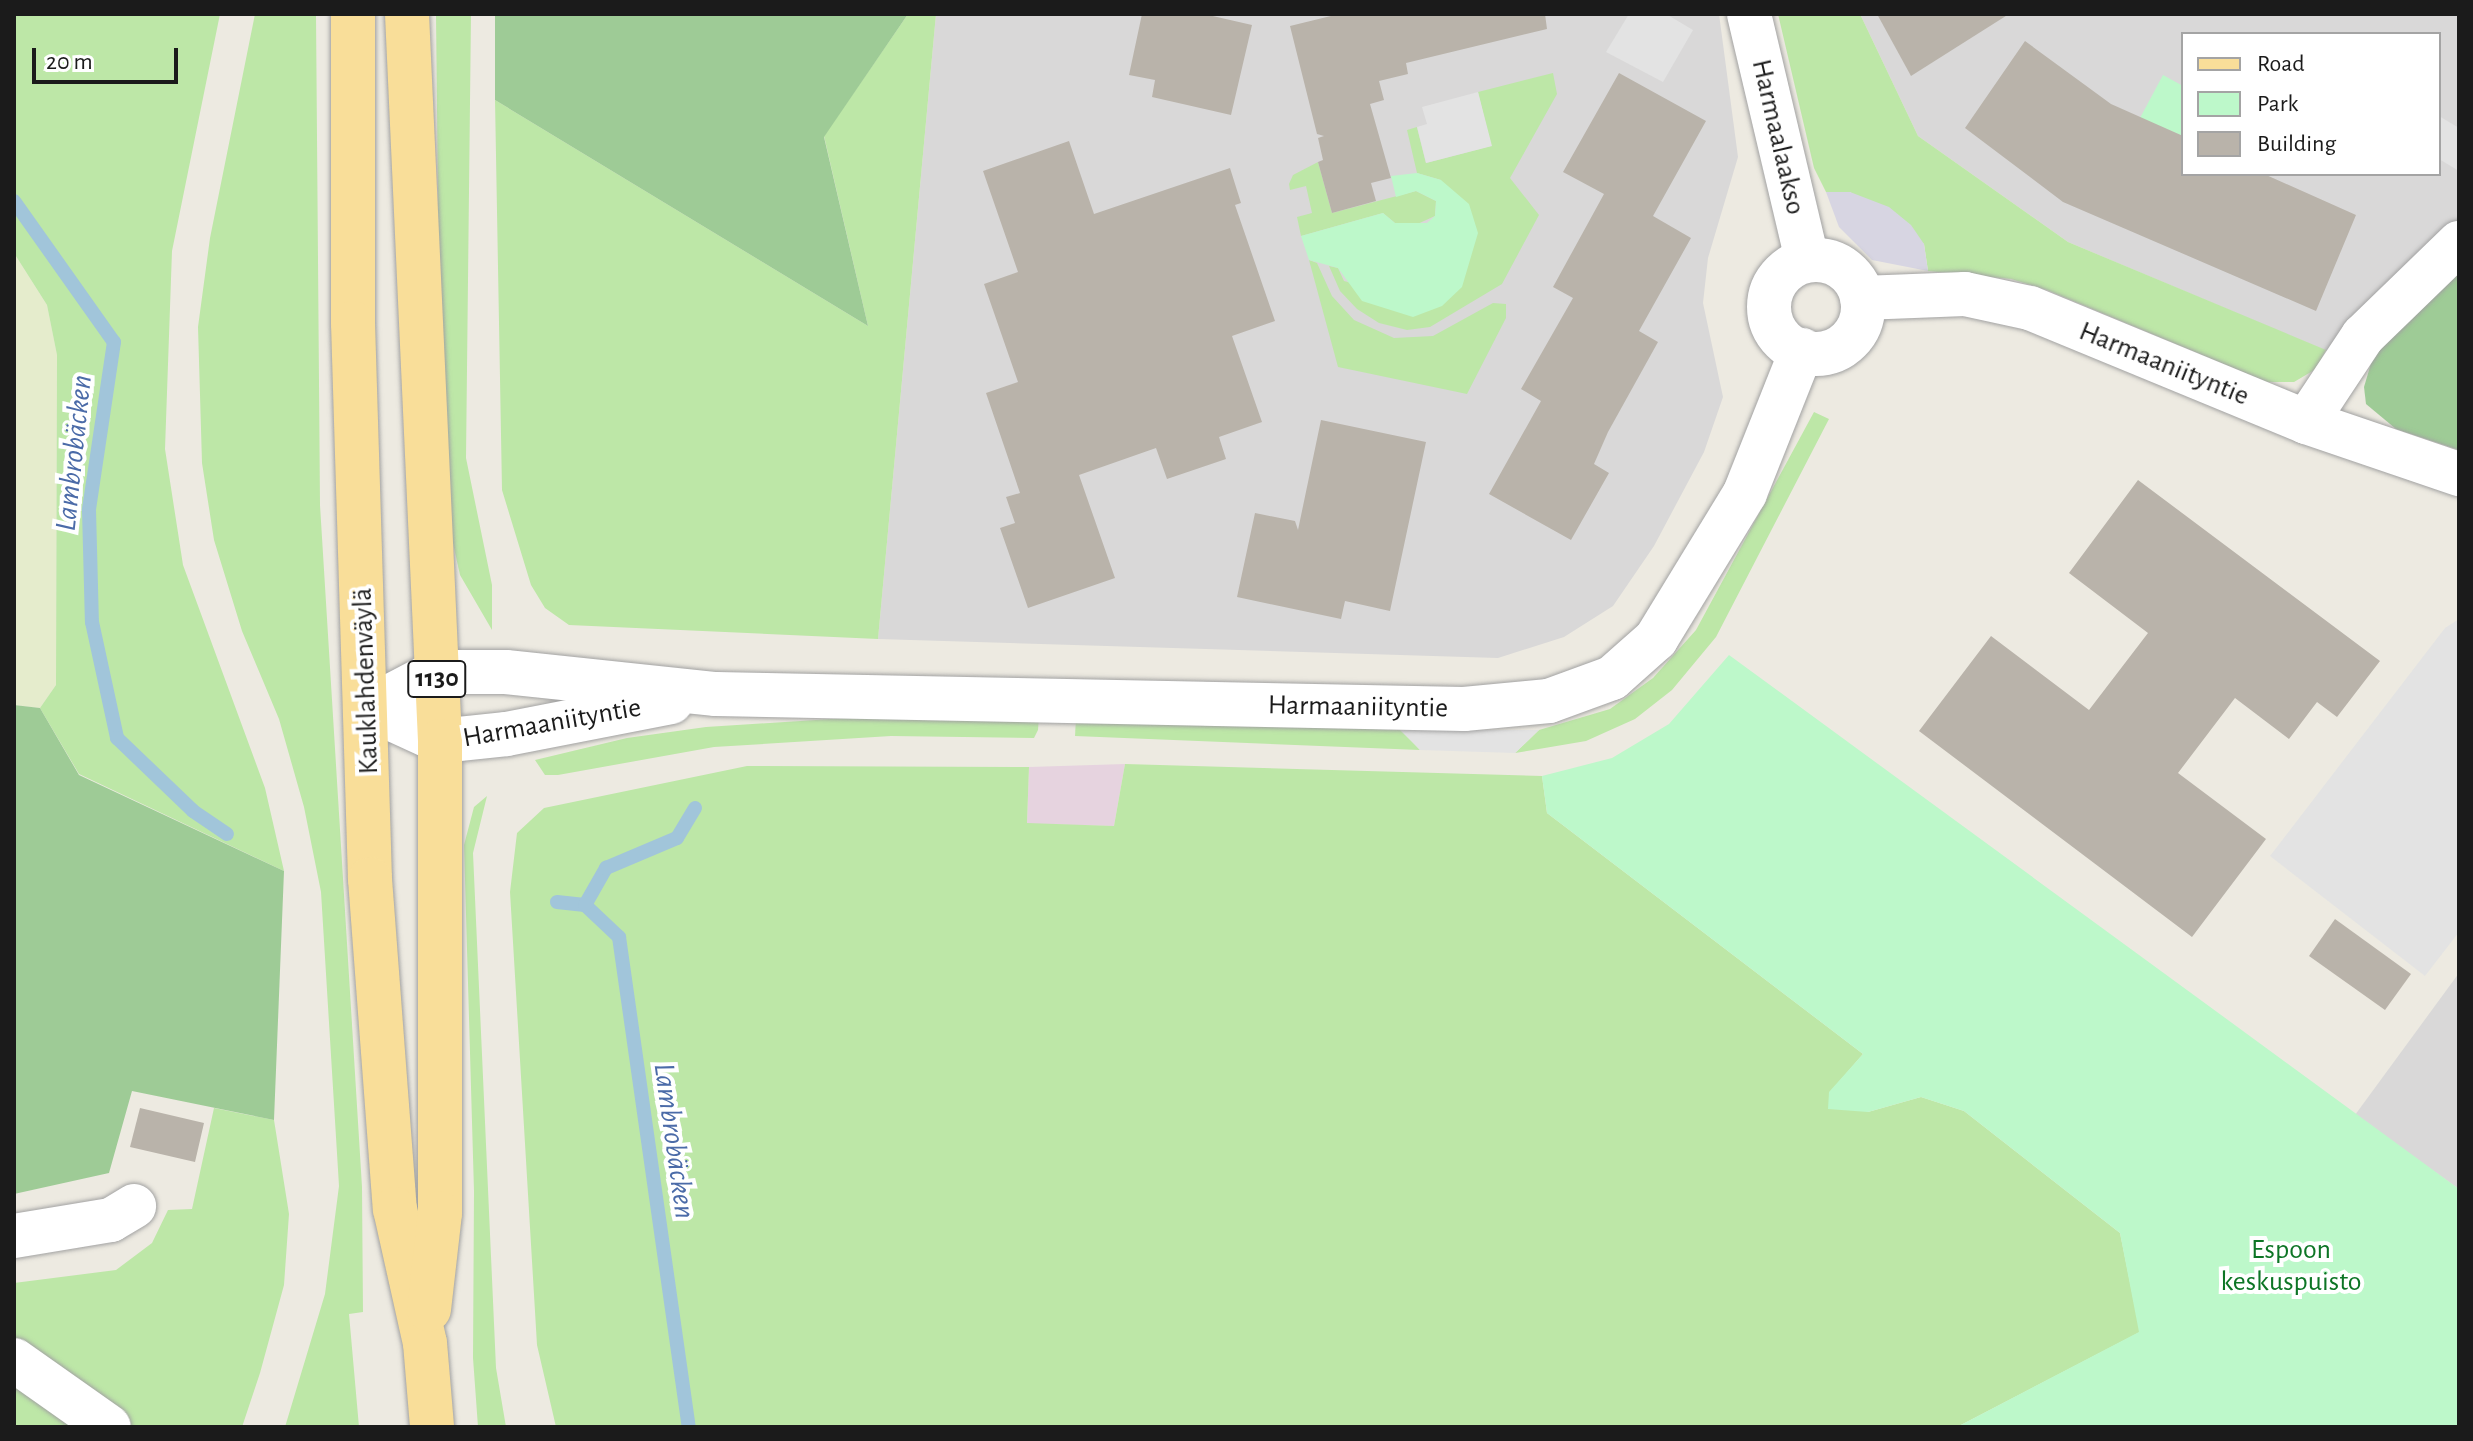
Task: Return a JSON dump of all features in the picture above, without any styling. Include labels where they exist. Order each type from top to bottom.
[{"type":"main road","name":"Kauklahdenväylä","points":[[353,14],[353,323],[368,708],[370,879],[395,1209],[425,1343],[432,1427]]},
{"type":"main road","name":"Kauklahdenväylä","points":[[407,14],[440,741],[440,1213],[425,1343]]},
{"type":"street","name":"Harmaalaakso","points":[[1749,14],[1807,260]]},
{"type":"street","points":[[2306,422],[2363,336],[2459,243]]},
{"type":"street","points":[[1807,260],[1846,270],[1862,298],[1859,326],[1844,344],[1815,354],[1802,350],[1776,331],[1769,303],[1778,278],[1807,260]]},
{"type":"street","name":"Harmaaniityntie","points":[[1862,298],[1965,294],[2030,308],[2306,422],[2459,474]]},
{"type":"street","name":"Harmaaniityntie","points":[[368,708],[437,672],[506,672],[716,694],[1464,709],[1549,701],[1612,678],[1656,639],[1745,493],[1802,350]]},
{"type":"street","name":"Harmaaniityntie","points":[[368,708],[440,741],[507,734],[716,694]]},
{"type":"street","points":[[14,1236],[111,1220],[134,1206]]},
{"type":"street","points":[[14,1360],[109,1427]]},
{"type":"shaded area","points":[[936,14],[1719,14],[1738,157],[1708,258],[1703,303],[1723,397],[1704,452],[1654,546],[1613,606],[1564,637],[1498,658],[878,639]]},
{"type":"shaded area","points":[[1629,14],[1666,14],[1693,30],[1663,82],[1606,52]]},
{"type":"shaded area","points":[[1860,14],[2459,14],[2459,267],[2367,368],[2068,242],[1918,136]]},
{"type":"shaded area","points":[[1478,92],[1492,146],[1426,163],[1417,127],[1427,124],[1422,107]]},
{"type":"shaded area","points":[[2441,117],[2459,128],[2459,171],[2441,160]]},
{"type":"shaded area","points":[[1826,192],[1850,192],[1889,207],[1911,225],[1924,244],[1928,271],[1872,260],[1839,227]]},
{"type":"shaded area","points":[[2459,619],[2459,932],[2425,976],[2270,856],[2445,628]]},
{"type":"shaded area","points":[[1400,730],[1539,730],[1515,753],[1420,750]]},
{"type":"shaded area","points":[[1125,764],[1114,826],[1027,824],[1029,767]]},
{"type":"shaded area","points":[[2459,973],[2459,1189],[2355,1115]]},
{"type":"green space","points":[[14,14],[220,14],[172,251],[165,449],[183,565],[265,788],[284,871],[79,774],[40,708],[56,685],[57,355],[47,305],[14,253]]},
{"type":"green space","points":[[255,14],[316,14],[320,505],[362,1187],[363,1312],[349,1314],[359,1427],[285,1427],[325,1294],[339,1186],[321,892],[304,807],[279,719],[242,631],[214,540],[202,463],[198,327],[210,238]]},
{"type":"green space","points":[[436,14],[471,14],[466,458],[492,585],[492,630],[460,575],[441,489]]},
{"type":"green space","points":[[495,14],[908,14],[824,137],[868,326],[495,100]]},
{"type":"green space","points":[[908,14],[936,14],[878,639],[569,625],[545,608],[531,585],[502,490],[495,100],[868,326],[824,136]]},
{"type":"green space","points":[[1778,14],[1860,14],[1918,136],[2068,242],[2326,350],[2316,369],[2294,382],[2267,382],[2047,290],[2011,279],[1928,271],[1924,244],[1850,192],[1826,192],[1814,168]]},
{"type":"green space","points":[[1553,73],[1557,94],[1510,178],[1539,215],[1502,284],[1430,327],[1407,330],[1379,323],[1357,309],[1340,291],[1329,266],[1338,268],[1344,281],[1442,306],[1441,180],[1417,173],[1407,130],[1417,127],[1426,163],[1491,146],[1478,92]]},
{"type":"green space","points":[[2163,75],[2181,85],[2181,135],[2140,118]]},
{"type":"green space","points":[[1318,162],[1332,213],[1416,191],[1436,201],[1435,216],[1413,226],[1395,223],[1383,213],[1301,236],[1297,217],[1312,213],[1306,186],[1290,190],[1289,184],[1293,175]]},
{"type":"green space","points":[[1417,173],[1441,180],[1469,204],[1478,233],[1462,287],[1442,306],[1413,317],[1362,301],[1338,268],[1309,260],[1301,236],[1383,213],[1395,223],[1427,223],[1435,216],[1436,201],[1416,191],[1396,197],[1391,176]]},
{"type":"green space","points":[[14,253],[47,305],[57,355],[56,685],[40,708],[14,705]]},
{"type":"green space","points":[[1309,260],[1317,263],[1332,296],[1354,320],[1394,338],[1433,336],[1493,303],[1506,304],[1506,318],[1467,394],[1338,367]]},
{"type":"green space","points":[[2459,267],[2459,450],[2396,429],[2366,404],[2364,387],[2377,343]]},
{"type":"green space","points":[[1814,412],[1829,419],[1716,637],[1672,690],[1635,719],[1586,741],[1515,753],[1539,730],[1610,709],[1653,678],[1696,630]]},
{"type":"green space","name":"Espoon keskuspuisto","points":[[1729,655],[2459,1189],[2459,1427],[1957,1427],[2139,1332],[2120,1233],[1964,1111],[1921,1097],[1868,1112],[1828,1109],[1829,1092],[1863,1054],[1547,813],[1542,776],[1612,758],[1669,724]]},
{"type":"green space","points":[[14,705],[40,708],[79,775],[284,871],[274,1120],[132,1091],[109,1173],[14,1194]]},
{"type":"green space","points":[[892,715],[1039,716],[1034,738],[891,736],[714,747],[558,775],[545,775],[535,760],[627,738],[706,727]]},
{"type":"green space","points":[[1076,718],[1402,730],[1420,750],[1075,736]]},
{"type":"green space","points":[[1125,764],[1542,776],[1547,813],[1863,1054],[1830,1092],[1868,1112],[1921,1097],[1964,1111],[2120,1233],[2140,1332],[1957,1427],[556,1427],[537,1345],[510,892],[517,833],[544,808],[747,766],[1029,767],[1027,823],[1114,826]]},
{"type":"green space","points":[[487,796],[473,853],[496,1368],[506,1427],[478,1427],[473,1358],[474,1191],[464,845],[474,807]]},
{"type":"green space","points":[[214,1108],[274,1120],[289,1214],[284,1285],[260,1373],[242,1427],[125,1427],[14,1348],[14,1283],[116,1270],[152,1243],[168,1210],[192,1209]]},
{"type":"green space","points":[[14,1383],[82,1427],[14,1427]]},
{"type":"building","points":[[1142,14],[1204,14],[1252,25],[1231,115],[1152,97],[1155,80],[1129,75]]},
{"type":"building","points":[[1339,14],[1545,14],[1547,29],[1406,63],[1408,74],[1379,81],[1384,100],[1370,104],[1391,178],[1371,183],[1376,201],[1332,213],[1318,162],[1323,160],[1318,138],[1324,136],[1317,134],[1290,26]]},
{"type":"building","points":[[1877,14],[2009,14],[1911,76]]},
{"type":"building","points":[[2025,41],[2111,104],[2181,135],[2181,176],[2268,176],[2356,215],[2316,311],[2063,202],[1965,128]]},
{"type":"building","points":[[1619,73],[1706,121],[1653,216],[1691,238],[1639,331],[1658,342],[1608,432],[1594,464],[1609,473],[1571,540],[1489,494],[1541,401],[1521,389],[1573,298],[1553,287],[1604,194],[1563,172]]},
{"type":"building","points":[[1069,141],[1094,214],[1230,168],[1241,203],[1235,205],[1275,321],[1232,336],[1262,422],[1219,437],[1226,459],[1167,479],[1156,448],[1079,475],[1115,578],[1028,608],[1000,528],[1015,523],[1006,497],[1020,493],[986,393],[1018,382],[984,284],[1018,272],[983,171]]},
{"type":"building","points":[[1321,420],[1426,442],[1390,611],[1345,601],[1341,619],[1237,597],[1255,513],[1295,521],[1298,530]]},
{"type":"building","points":[[2138,480],[2380,661],[2337,717],[2317,702],[2289,739],[2235,698],[2178,773],[2266,839],[2192,937],[1919,731],[1991,636],[2089,710],[2148,633],[2069,573]]},
{"type":"building","points":[[2335,919],[2411,974],[2385,1010],[2309,956]]},
{"type":"building","points":[[140,1108],[204,1123],[195,1162],[130,1147]]},
{"type":"waterway","name":"Lambrobäcken","points":[[14,201],[114,342],[89,510],[92,622],[117,738],[193,811],[227,834]]},
{"type":"waterway","points":[[585,905],[606,868],[677,838],[695,808]]},
{"type":"waterway","name":"Lambrobäcken","points":[[557,902],[585,905],[619,937],[689,1427]]}]
